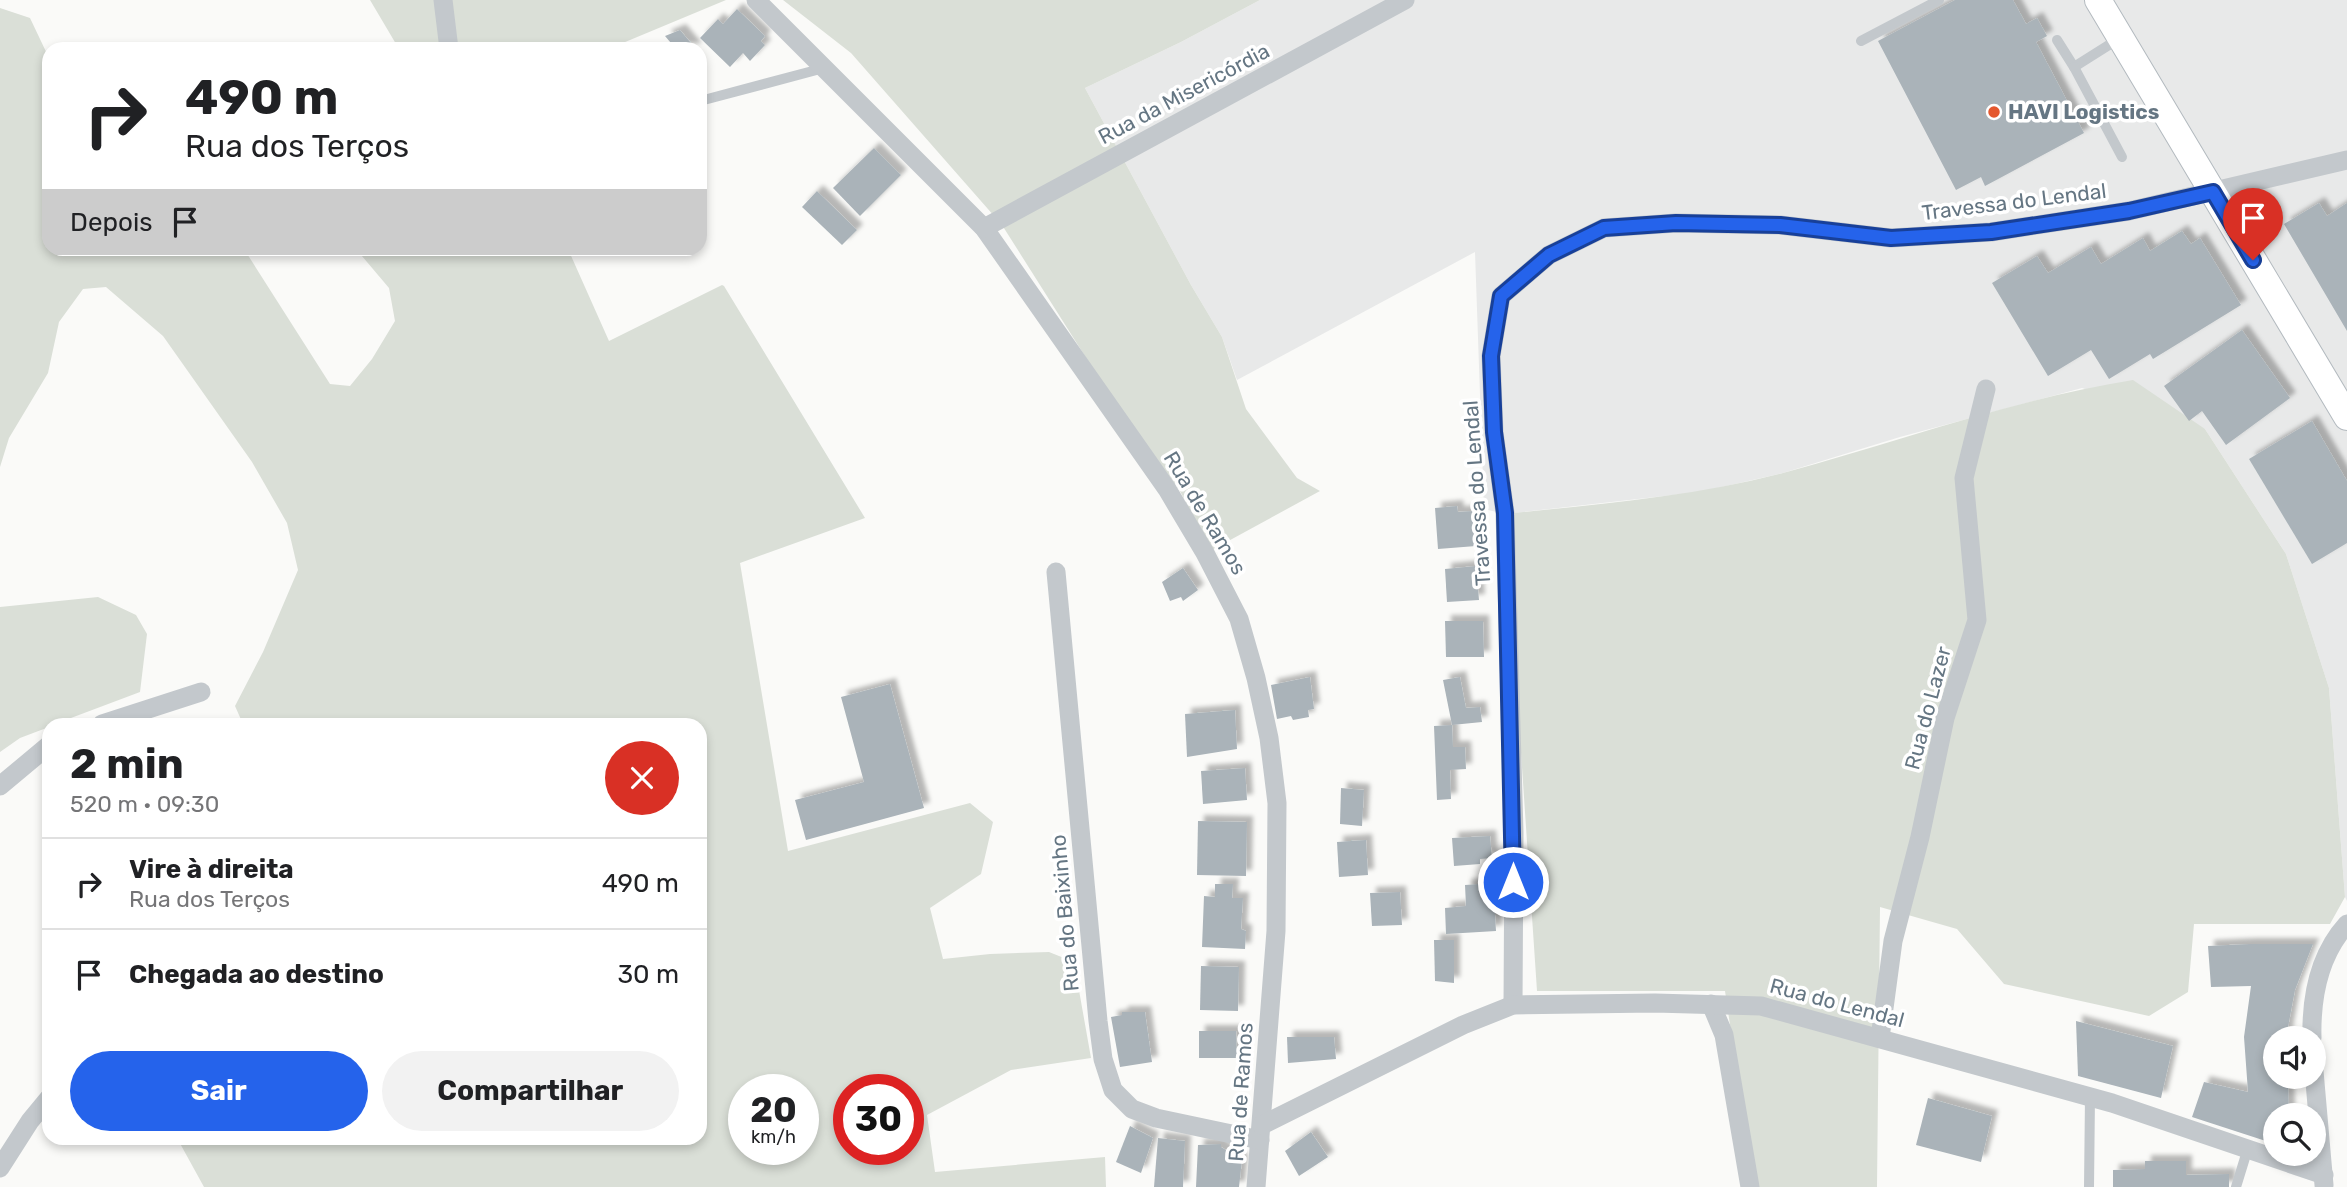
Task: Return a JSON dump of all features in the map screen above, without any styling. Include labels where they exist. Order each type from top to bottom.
[{"type":"street","points":[[443,0],[448,42]]},
{"type":"street","name":"Rua de Ramos","points":[[756,0],[984,228],[1167,488],[1205,553],[1242,631],[1269,738],[1277,803],[1276,931],[1256,1187]]},
{"type":"street","name":"Rua da Misericórdia","points":[[984,228],[1405,0]]},
{"type":"street","points":[[2098,0],[2347,417]]},
{"type":"street","name":"Travessa do Lendal","points":[[1513,1005],[1514,833],[1506,527],[1494,432],[1491,356],[1501,296],[1549,255],[1604,228],[1676,223],[1780,225],[1891,238],[2003,230],[2129,211],[2347,160]]},
{"type":"street","name":"Rua do Lazer","points":[[1880,1038],[1893,941],[1920,837],[1945,718],[1977,620],[1964,478],[1986,389]]},
{"type":"street","name":"Rua do Baixinho","points":[[1056,572],[1098,1021],[1103,1059],[1113,1090],[1132,1109],[1156,1118],[1261,1132]]},
{"type":"street","points":[[121,718],[201,692]]},
{"type":"street","points":[[0,786],[42,750]]},
{"type":"street","points":[[2312,1026],[2311,1007],[2322,966],[2337,934],[2347,924]]},
{"type":"street","points":[[1711,1004],[1724,1035],[1750,1187]]},
{"type":"street","name":"Rua do Lendal","points":[[1261,1132],[1463,1025],[1513,1005],[1761,1006],[2090,1097],[2248,1148],[2324,1181]]},
{"type":"street","points":[[2316,1089],[2324,1181]]},
{"type":"street","points":[[0,1168],[42,1106]]},
{"type":"lane","points":[[1861,41],[1939,0]]},
{"type":"lane","points":[[2074,68],[2121,38]]},
{"type":"lane","points":[[2057,40],[2122,157]]},
{"type":"lane","points":[[707,99],[824,68]]},
{"type":"lane","points":[[2089,1187],[2090,1097]]},
{"type":"lane","points":[[2236,1187],[2248,1148]]},
{"type":"shaded area","points":[[370,0],[726,0],[625,42],[395,42]]},
{"type":"shaded area","points":[[783,0],[1260,0],[1085,88],[1222,337],[1246,409],[1297,478],[1320,491],[1210,551],[1180,491],[1102,383],[1002,225],[851,53]]},
{"type":"shaded area","points":[[1260,0],[2347,0],[2347,901],[2329,688],[2286,554],[2205,429],[2082,388],[1900,437],[1783,473],[1700,492],[1505,514],[1484,509],[1475,252],[1237,380],[1222,337],[1085,88]]},
{"type":"shaded area","points":[[0,8],[30,18],[42,43],[42,256],[248,256],[330,384],[350,386],[372,359],[395,321],[389,288],[362,256],[571,256],[609,341],[724,286],[865,518],[740,563],[788,851],[970,803],[993,822],[981,874],[930,908],[943,959],[1049,952],[1074,962],[1091,1058],[1011,1070],[927,1115],[935,1172],[1105,1157],[1106,1187],[204,1187],[181,1145],[707,1145],[707,718],[240,718],[235,706],[263,652],[298,570],[287,523],[252,462],[163,336],[106,287],[83,289],[59,322],[48,373],[9,438],[0,467]]},
{"type":"shaded area","points":[[2133,380],[2205,429],[2286,554],[2329,688],[2345,897],[2330,924],[2194,924],[2188,992],[2149,1016],[2004,984],[1957,929],[1880,907],[1877,1187],[1754,1187],[1725,991],[1537,991],[1505,514],[1645,499],[1749,481],[1827,461],[2001,409]]},
{"type":"shaded area","points":[[98,597],[136,615],[147,634],[140,692],[71,718],[42,718],[42,730],[20,738],[0,752],[0,607]]},
{"type":"building","name":"HAVI Logistics","points":[[1955,0],[2013,0],[2026,24],[2037,18],[2047,36],[2036,42],[2084,133],[1985,186],[1981,177],[1956,190],[1878,41]]},
{"type":"building","points":[[737,9],[765,36],[761,41],[765,45],[750,61],[743,53],[730,67],[700,38],[718,19],[723,24]]},
{"type":"building","points":[[680,30],[690,42],[670,42],[665,36]]},
{"type":"building","points":[[874,148],[901,175],[860,216],[833,188]]},
{"type":"building","points":[[817,191],[857,230],[842,245],[802,207]]},
{"type":"building","points":[[2319,203],[2327,216],[2347,203],[2347,331],[2284,224]]},
{"type":"building","points":[[2182,231],[2191,244],[2200,238],[2241,305],[2153,359],[2150,354],[2109,379],[2091,350],[2048,376],[1992,283],[2037,256],[2048,273],[2091,247],[2101,264],[2143,238],[2150,251]]},
{"type":"building","points":[[2242,330],[2290,398],[2226,445],[2202,411],[2189,421],[2164,386]]},
{"type":"building","points":[[2312,421],[2347,481],[2347,543],[2312,564],[2249,459]]},
{"type":"building","points":[[1457,506],[1458,512],[1473,511],[1476,546],[1438,549],[1435,508]]},
{"type":"building","points":[[1476,566],[1479,600],[1447,602],[1445,569]]},
{"type":"building","points":[[1183,568],[1198,590],[1183,601],[1181,597],[1170,601],[1162,582]]},
{"type":"building","points":[[1445,621],[1483,621],[1484,657],[1446,657]]},
{"type":"building","points":[[1310,677],[1314,709],[1308,710],[1309,717],[1293,720],[1291,716],[1277,719],[1271,685]]},
{"type":"building","points":[[1460,677],[1466,708],[1480,707],[1482,722],[1452,725],[1443,680]]},
{"type":"building","points":[[890,684],[924,808],[806,840],[795,800],[864,782],[841,697]]},
{"type":"building","points":[[1235,710],[1237,749],[1187,757],[1185,714]]},
{"type":"building","points":[[1452,725],[1453,747],[1465,747],[1466,769],[1450,770],[1451,799],[1437,800],[1434,726]]},
{"type":"building","points":[[1245,768],[1247,800],[1203,804],[1201,771]]},
{"type":"building","points":[[1341,788],[1364,790],[1362,826],[1340,824]]},
{"type":"building","points":[[1198,821],[1247,822],[1246,876],[1197,875]]},
{"type":"building","points":[[1490,836],[1492,858],[1480,859],[1480,864],[1454,866],[1452,838]]},
{"type":"building","points":[[1366,840],[1368,875],[1339,877],[1337,842]]},
{"type":"building","points":[[1493,883],[1496,931],[1446,934],[1445,908],[1466,906],[1465,885]]},
{"type":"building","points":[[1215,884],[1233,884],[1232,898],[1243,898],[1241,929],[1246,931],[1245,949],[1202,947],[1204,896],[1215,897]]},
{"type":"building","points":[[1400,892],[1402,925],[1372,926],[1370,893]]},
{"type":"building","points":[[1434,940],[1454,940],[1454,983],[1435,981]]},
{"type":"building","points":[[2313,944],[2295,990],[2288,1026],[2263,1026],[2263,1089],[2288,1089],[2289,1103],[2263,1103],[2263,1140],[2192,1117],[2204,1082],[2248,1092],[2244,1037],[2251,986],[2211,987],[2208,946]]},
{"type":"building","points":[[1201,966],[1239,967],[1238,1011],[1200,1010]]},
{"type":"building","points":[[1122,1012],[1145,1012],[1152,1062],[1120,1067],[1111,1017],[1122,1015]]},
{"type":"building","points":[[2076,1021],[2173,1046],[2161,1098],[2078,1076]]},
{"type":"building","points":[[1199,1031],[1236,1031],[1237,1058],[1199,1058]]},
{"type":"building","points":[[1287,1037],[1334,1037],[1336,1059],[1288,1063]]},
{"type":"building","points":[[1928,1098],[1992,1116],[1981,1162],[1916,1145]]},
{"type":"building","points":[[1130,1126],[1153,1138],[1141,1173],[1116,1162]]},
{"type":"building","points":[[1311,1132],[1328,1157],[1299,1176],[1285,1151]]},
{"type":"building","points":[[1158,1138],[1185,1141],[1183,1187],[1154,1187]]},
{"type":"building","points":[[1221,1144],[1221,1147],[1242,1160],[1239,1187],[1196,1187],[1198,1145]]},
{"type":"building","points":[[2145,1161],[2186,1161],[2186,1175],[2229,1174],[2229,1187],[2113,1187],[2113,1170],[2145,1169]]},
{"type":"place","name":"HAVI Logistics","points":[[1994,112]]},
{"type":"route","points":[[1513,882],[1505,513],[1494,432],[1491,356],[1501,296],[1549,255],[1604,228],[1676,223],[1780,225],[1891,238],[1991,232],[2129,211],[2213,192],[2253,260]]}]
